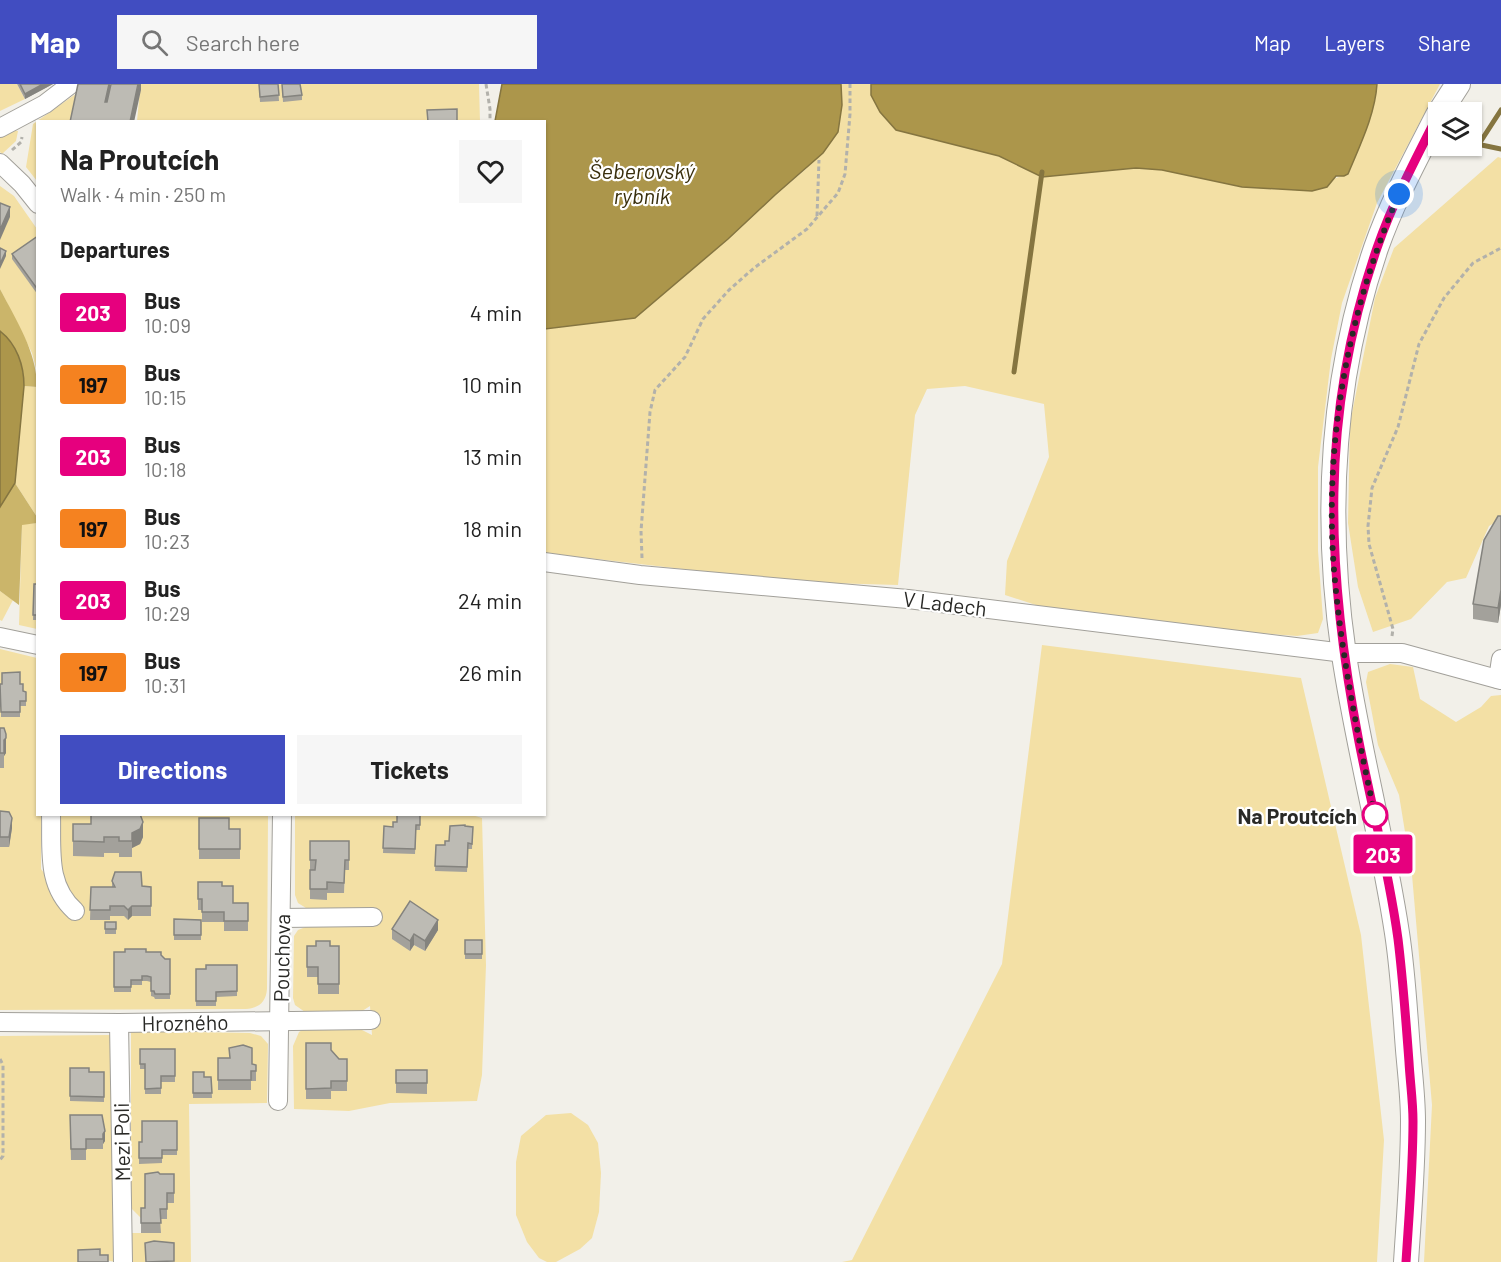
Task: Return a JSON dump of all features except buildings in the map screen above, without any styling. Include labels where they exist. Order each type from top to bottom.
[{"type":"main road","points":[[1447,102],[1458,84]]},
{"type":"main road","points":[[1406,1262],[1413,1119],[1403,983],[1389,885],[1359,742],[1344,653],[1334,568],[1333,487],[1334,452],[1352,336],[1376,249],[1406,178],[1428,135]]},
{"type":"street","points":[[0,128],[45,104],[71,84]]},
{"type":"street","points":[[0,163],[36,202]]},
{"type":"street","name":"V Ladech","points":[[546,562],[640,575],[908,598],[1344,653],[1389,652],[1418,656],[1499,680]]},
{"type":"street","points":[[0,637],[36,645]]},
{"type":"street","points":[[1499,680],[1501,659]]},
{"type":"street","points":[[51,816],[49,873],[59,894],[75,911]]},
{"type":"street","name":"Pouchova","points":[[278,1101],[282,816]]},
{"type":"street","points":[[281,918],[373,917]]},
{"type":"street","name":"Hrozného","points":[[0,1022],[371,1020]]},
{"type":"street","name":"Mezi Poli","points":[[119,1023],[123,1262]]},
{"type":"path","points":[[486,84],[490,120]]},
{"type":"path","points":[[640,575],[650,412],[655,390],[686,357],[703,319],[729,290],[754,268],[795,238],[817,218],[838,193],[845,174],[850,84]]},
{"type":"path","points":[[817,218],[819,160]]},
{"type":"path","points":[[1389,652],[1393,629],[1369,544],[1368,526],[1372,488],[1398,427],[1419,344],[1444,298],[1473,263],[1501,248]]},
{"type":"path","points":[[0,1059],[3,1062],[1,1138],[3,1156],[0,1160]]},
{"type":"shaded area","points":[[0,84],[17,84],[25,99],[0,111]]},
{"type":"shaded area","points":[[87,84],[479,84],[480,120],[137,120],[140,90],[77,120],[39,120]]},
{"type":"shaded area","points":[[840,84],[871,84],[872,95],[880,112],[896,130],[999,156],[1042,177],[1136,168],[1333,179],[1348,174],[1370,118],[1377,84],[1440,84],[1430,102],[1428,102],[1428,107],[1377,203],[1342,303],[1331,359],[1318,467],[1318,551],[1323,619],[1318,633],[1297,636],[1195,628],[1039,606],[1005,595],[1007,561],[1049,457],[1044,404],[965,386],[927,389],[915,415],[898,585],[793,582],[546,553],[546,329],[635,318],[728,239],[806,169]]},
{"type":"shaded area","points":[[36,122],[36,180],[26,167],[33,124]]},
{"type":"shaded area","points":[[11,130],[18,131],[16,141],[2,154],[0,137]]},
{"type":"shaded area","points":[[1498,157],[1501,158],[1501,519],[1489,526],[1466,578],[1447,582],[1411,619],[1373,632],[1358,587],[1348,523],[1350,423],[1375,298],[1394,248]]},
{"type":"shaded area","points":[[0,186],[14,196],[36,228],[36,368],[32,353],[0,289]]},
{"type":"shaded area","points":[[0,289],[30,349],[36,374],[36,387],[24,386],[23,371],[15,349],[0,331]]},
{"type":"shaded area","points":[[24,386],[36,387],[36,515],[15,483]]},
{"type":"shaded area","points":[[15,483],[36,515],[36,523],[22,525],[19,605],[0,591],[0,507]]},
{"type":"shaded area","points":[[36,523],[36,629],[19,625],[22,524]]},
{"type":"shaded area","points":[[0,591],[13,600],[2,621],[0,620]]},
{"type":"shaded area","points":[[1042,645],[1301,678],[1361,935],[1384,1140],[1377,1262],[842,1262],[852,1260],[1002,964]]},
{"type":"shaded area","points":[[0,649],[36,658],[36,816],[41,816],[41,869],[48,878],[59,816],[268,816],[267,989],[263,1001],[258,1006],[246,1009],[0,1010]]},
{"type":"shaded area","points":[[1390,664],[1413,667],[1420,699],[1456,722],[1481,707],[1491,696],[1501,695],[1501,1262],[1424,1262],[1432,1105],[1412,875],[1399,795],[1378,745],[1366,682],[1368,672]]},
{"type":"shaded area","points":[[295,816],[399,816],[416,830],[420,830],[420,816],[482,818],[486,965],[482,1075],[477,1101],[390,1103],[349,1111],[294,1109],[293,1046],[299,1032],[304,1029],[360,1029],[372,1035],[370,1006],[359,1013],[305,1012],[295,1005],[293,998],[294,936],[298,930],[308,926],[372,927],[373,910],[306,908],[298,903],[295,895]],"holes":[[[349,851],[349,870],[345,870],[344,893],[327,893],[316,870],[310,870]],[[410,912],[425,951],[414,945],[410,951]],[[307,956],[339,994],[318,977],[307,977]]]},
{"type":"shaded area","points":[[131,1031],[250,1033],[261,1036],[268,1044],[267,1103],[189,1104],[191,1262],[174,1262],[145,1253],[146,1262],[132,1262],[131,1233],[160,1233],[160,1219],[167,1219],[167,1203],[174,1203],[173,1184],[145,1218],[141,1218],[131,1208]],"holes":[[[174,1054],[175,1082],[161,1082],[145,1094],[145,1069],[140,1069]],[[218,1068],[256,1075],[256,1080],[251,1081],[251,1090]],[[139,1147],[177,1155],[162,1155],[139,1163]]]},
{"type":"shaded area","points":[[113,1035],[116,1262],[78,1255],[78,1262],[0,1262],[0,1036]],"holes":[[[71,1126],[103,1149],[86,1149]]]},
{"type":"shaded area","points":[[571,1113],[588,1125],[598,1143],[601,1173],[599,1212],[592,1238],[580,1249],[556,1262],[547,1262],[539,1258],[527,1242],[516,1215],[516,1162],[521,1136],[546,1115]]},
{"type":"water","name":"Šeberovský rybník","points":[[502,84],[841,84],[842,105],[838,132],[823,153],[728,239],[635,318],[546,329],[546,120],[495,120]]},
{"type":"water","points":[[871,84],[1377,84],[1370,118],[1348,174],[1336,176],[1327,187],[1312,191],[1242,187],[1162,170],[1136,168],[1042,177],[999,156],[896,130],[880,112],[871,95]]},
{"type":"water","points":[[0,331],[15,349],[23,371],[24,386],[15,483],[0,507]]},
{"type":"waterway","points":[[1482,139],[1501,110]]},
{"type":"waterway","points":[[1482,145],[1501,149]]},
{"type":"waterway","points":[[1014,372],[1042,172]]},
{"type":"bus line","name":"203","points":[[1406,1262],[1413,1119],[1403,983],[1398,935],[1359,742],[1344,653],[1334,568],[1333,487],[1338,418],[1352,336],[1376,249],[1406,178],[1428,135]]},
{"type":"place","name":"Na Proutcích","points":[[1375,815]]},
{"type":"route","points":[[1375,815],[1376,820],[1359,742],[1344,653],[1334,568],[1334,452],[1352,336],[1376,249],[1399,194]]}]
